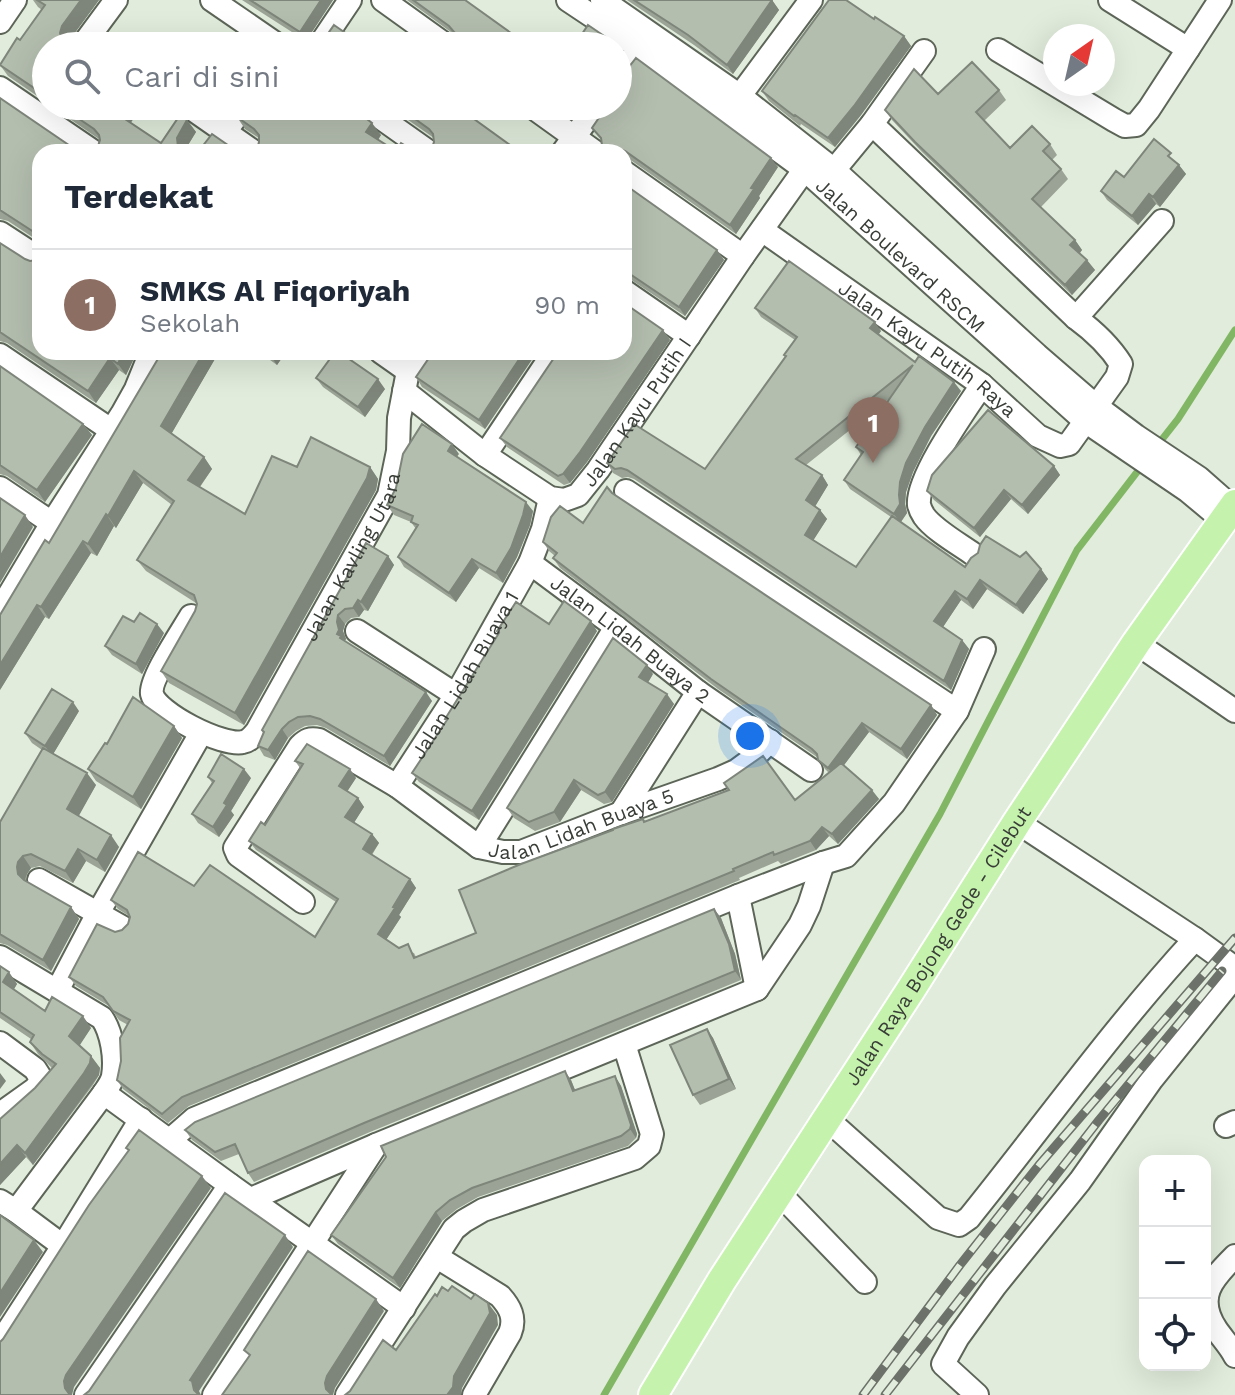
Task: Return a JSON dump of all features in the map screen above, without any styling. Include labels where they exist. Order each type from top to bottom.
[{"type":"main road","name":"Jalan Raya Bojong Gede - Cilebut","points":[[653,1395],[722,1280],[1017,822],[1136,643],[1230,511]]},
{"type":"street","points":[[0,22],[15,0]]},
{"type":"street","points":[[97,32],[116,0]]},
{"type":"street","points":[[328,32],[350,0]]},
{"type":"street","points":[[383,0],[428,32]]},
{"type":"street","name":"Jalan Boulevard RSCM","points":[[568,0],[630,32]]},
{"type":"street","name":"Jalan Boulevard RSCM","points":[[602,0],[646,40],[810,162],[1090,413],[1230,511]]},
{"type":"street","points":[[1110,0],[1188,49]]},
{"type":"street","points":[[998,50],[1125,126],[1136,125],[1220,0]]},
{"type":"street","points":[[226,4],[261,32]]},
{"type":"street","points":[[734,104],[801,4]]},
{"type":"street","name":"Jalan Boulevard RSCM","points":[[632,33],[646,40]]},
{"type":"street","points":[[632,59],[646,40]]},
{"type":"street","points":[[828,178],[872,124],[924,51]]},
{"type":"street","points":[[0,88],[32,101]]},
{"type":"street","points":[[58,120],[85,144]]},
{"type":"street","points":[[202,120],[216,134],[237,144]]},
{"type":"street","points":[[216,134],[230,120]]},
{"type":"street","points":[[384,120],[418,144]]},
{"type":"street","points":[[545,120],[568,144]]},
{"type":"street","points":[[570,144],[587,120]]},
{"type":"street","points":[[872,124],[1111,348],[1121,364],[1117,377],[1090,413]]},
{"type":"street","name":"Jalan Kayu Putih I","points":[[550,498],[564,500],[578,495],[598,470],[810,162]]},
{"type":"street","points":[[632,178],[743,256]]},
{"type":"street","points":[[1076,318],[1162,221]]},
{"type":"street","name":"Jalan Kayu Putih Raya","points":[[762,230],[982,385],[1038,436],[1060,446],[1069,444],[1090,413]]},
{"type":"street","points":[[0,233],[32,254]]},
{"type":"street","points":[[632,297],[689,336]]},
{"type":"street","points":[[0,355],[111,430]]},
{"type":"street","points":[[1,607],[136,389],[148,360]]},
{"type":"street","points":[[393,360],[410,371],[485,455],[550,498]]},
{"type":"street","points":[[485,455],[549,360]]},
{"type":"street","name":"Jalan Kavling Utara","points":[[201,733],[233,743],[246,742],[257,731],[389,495],[398,451],[399,418],[410,371]]},
{"type":"street","points":[[973,554],[933,526],[919,505],[923,484],[934,462],[982,385]]},
{"type":"street","points":[[0,488],[52,523]]},
{"type":"street","points":[[626,491],[957,711]]},
{"type":"street","name":"Jalan Lidah Buaya 1","points":[[397,786],[456,695],[530,563],[543,529],[550,498]]},
{"type":"street","name":"Jalan Lidah Buaya 2","points":[[530,563],[698,692],[811,770]]},
{"type":"street","points":[[57,991],[201,733],[161,708],[152,698],[152,688],[159,672],[191,616]]},
{"type":"street","points":[[479,847],[616,627]]},
{"type":"street","points":[[357,631],[456,695]]},
{"type":"street","points":[[1136,643],[1235,711]]},
{"type":"street","points":[[170,1140],[194,1119],[738,896],[846,856],[894,803],[957,711],[984,649]]},
{"type":"street","points":[[621,813],[698,692]]},
{"type":"street","name":"Jalan Lidah Buaya 5","points":[[303,902],[238,855],[235,848],[305,740],[319,740],[397,786],[479,847],[503,852],[521,852],[621,813],[697,788],[736,771],[770,741]]},
{"type":"street","points":[[1017,822],[1235,968]]},
{"type":"street","points":[[251,1199],[757,989],[800,925],[823,863]]},
{"type":"street","points":[[39,880],[122,927]]},
{"type":"street","points":[[738,896],[757,989]]},
{"type":"street","points":[[827,1119],[938,1218],[959,1225],[969,1218],[1126,1018],[1195,939]]},
{"type":"street","points":[[0,957],[102,1018],[108,1027],[113,1079],[8,1206],[63,1246]]},
{"type":"street","points":[[977,1395],[943,1364],[958,1337],[1080,1181],[1152,1079],[1235,976]]},
{"type":"street","points":[[0,1043],[35,1069],[42,1080],[35,1089],[0,1114]]},
{"type":"street","points":[[347,1395],[454,1229],[483,1210],[635,1158],[649,1146],[652,1134],[624,1044]]},
{"type":"street","points":[[104,1093],[404,1308]]},
{"type":"street","points":[[0,1343],[141,1119]]},
{"type":"street","points":[[214,1395],[376,1145]]},
{"type":"street","points":[[86,1395],[230,1185]]},
{"type":"street","points":[[778,1192],[865,1282]]},
{"type":"street","points":[[1235,1256],[1214,1276],[1206,1296],[1207,1310],[1214,1327],[1235,1356]]},
{"type":"street","points":[[437,1257],[500,1296],[512,1315],[510,1333],[474,1395]]},
{"type":"building","points":[[37,0],[81,0],[60,32],[32,32],[32,87],[0,65],[17,38],[20,40],[45,5]]},
{"type":"building","points":[[250,0],[321,0],[300,32]]},
{"type":"building","points":[[413,0],[465,0],[510,32],[454,32]]},
{"type":"building","points":[[634,0],[772,0],[727,65]]},
{"type":"building","points":[[829,0],[846,0],[904,36],[828,138],[762,91]]},
{"type":"building","points":[[334,25],[344,32],[329,32]]},
{"type":"building","points":[[588,25],[598,32],[583,32]]},
{"type":"building","points":[[636,58],[771,158],[730,225],[632,156],[632,144],[602,144],[601,138],[592,128],[597,120],[632,120],[632,63]]},
{"type":"building","points":[[972,62],[999,90],[976,112],[1010,148],[1032,126],[1050,144],[1043,151],[1061,169],[1032,199],[1075,240],[1070,245],[1087,260],[1065,285],[885,110],[914,69],[938,94]]},
{"type":"building","points":[[0,98],[67,144],[32,144],[32,231],[0,210]]},
{"type":"building","points":[[81,120],[126,120],[161,143],[177,120],[187,120],[177,138],[178,144],[99,144],[99,135]]},
{"type":"building","points":[[241,120],[368,120],[372,123],[366,132],[385,144],[258,144],[259,135]]},
{"type":"building","points":[[416,120],[475,120],[509,144],[433,144],[433,134]]},
{"type":"building","points":[[212,134],[226,144],[204,144]]},
{"type":"building","points":[[1154,139],[1171,153],[1168,156],[1179,165],[1153,197],[1149,194],[1132,216],[1101,191],[1116,171],[1124,177]]},
{"type":"building","points":[[632,190],[717,250],[679,307],[632,275]]},
{"type":"building","points":[[0,243],[32,261],[32,353],[0,332]]},
{"type":"building","points":[[789,261],[875,322],[870,328],[915,362],[919,356],[954,382],[906,463],[900,482],[900,504],[894,514],[844,480],[863,452],[856,447],[913,365],[796,459],[822,475],[806,500],[820,510],[805,535],[856,567],[892,516],[965,567],[978,553],[986,536],[1020,557],[1026,552],[1041,569],[1016,605],[980,580],[967,599],[955,591],[934,621],[962,640],[944,681],[627,470],[615,469],[607,463],[634,424],[705,469],[797,337],[755,308]]},
{"type":"building","points":[[632,308],[663,330],[563,474],[558,476],[500,438],[553,360],[632,360]]},
{"type":"building","points":[[42,360],[109,360],[88,391]]},
{"type":"building","points":[[157,360],[199,360],[161,426],[204,457],[188,480],[245,514],[272,456],[297,467],[311,437],[370,467],[367,478],[235,713],[161,671],[197,604],[194,595],[137,560],[174,501],[134,471],[108,516],[106,514],[88,544],[83,541],[41,607],[37,605],[0,665],[0,615],[45,540],[49,543]]},
{"type":"building","points":[[329,360],[351,360],[378,379],[358,407],[316,378]]},
{"type":"building","points":[[428,360],[519,360],[479,420],[416,377]]},
{"type":"building","points":[[0,366],[83,424],[37,490],[0,465]]},
{"type":"building","points":[[988,410],[1054,466],[1022,505],[1004,490],[974,528],[927,491],[932,475]]},
{"type":"building","points":[[422,424],[452,444],[448,451],[526,502],[511,548],[496,573],[472,559],[449,593],[398,557],[418,525],[411,522],[413,516],[387,505],[396,488],[403,454]]},
{"type":"building","points":[[607,487],[931,705],[901,749],[862,723],[828,768],[818,760],[812,749],[711,679],[553,558],[557,553],[543,542],[551,517],[560,506],[583,523]]},
{"type":"building","points":[[0,498],[25,515],[0,557]]},
{"type":"building","points":[[366,543],[388,556],[361,602],[358,600],[353,608],[345,609],[338,615],[337,634],[426,692],[384,756],[310,716],[289,722],[268,750],[258,746],[264,732],[262,730]]},
{"type":"building","points":[[564,601],[591,621],[472,811],[412,773],[516,602],[549,624]]},
{"type":"building","points":[[140,613],[157,624],[136,664],[105,646],[123,616],[134,622]]},
{"type":"building","points":[[613,638],[647,665],[639,677],[667,694],[605,792],[598,795],[574,780],[554,812],[529,822],[507,808]]},
{"type":"building","points":[[52,689],[73,702],[45,746],[25,733]]},
{"type":"building","points":[[133,697],[174,726],[133,797],[88,769],[107,744]]},
{"type":"building","points":[[307,744],[350,769],[339,786],[358,798],[345,817],[372,834],[363,849],[410,879],[378,934],[399,948],[408,944],[414,958],[476,933],[459,890],[613,829],[643,819],[644,822],[729,790],[724,783],[763,756],[795,800],[841,763],[872,790],[832,834],[822,827],[810,841],[774,855],[773,852],[734,871],[182,1097],[162,1114],[117,1080],[121,1061],[120,1038],[130,1020],[113,1011],[103,997],[69,977],[97,924],[115,932],[128,924],[130,917],[127,910],[111,900],[138,852],[194,886],[210,865],[315,937],[338,899],[249,841],[261,822],[265,825],[303,764],[295,761]]},
{"type":"building","points":[[43,748],[87,773],[67,809],[111,835],[97,860],[78,849],[65,871],[31,854],[23,856],[18,862],[18,874],[24,880],[71,907],[43,960],[0,934],[0,822]]},
{"type":"building","points":[[221,754],[244,769],[213,827],[192,814],[214,781],[208,777]]},
{"type":"building","points":[[714,909],[729,944],[735,971],[248,1173],[235,1144],[215,1152],[185,1130],[195,1122]]},
{"type":"building","points":[[0,966],[9,972],[3,982],[45,1011],[52,997],[83,1016],[69,1036],[91,1056],[84,1073],[25,1153],[17,1145],[0,1164],[0,1119],[35,1088],[56,1064],[30,1042],[34,1035],[0,1012]]},
{"type":"building","points":[[707,1029],[729,1079],[693,1095],[670,1045]]},
{"type":"building","points":[[565,1071],[573,1091],[615,1076],[630,1129],[621,1136],[472,1188],[450,1200],[436,1212],[393,1278],[331,1235],[386,1157],[381,1146]]},
{"type":"building","points":[[139,1130],[202,1176],[66,1375],[65,1388],[70,1395],[0,1395],[0,1342],[89,1205],[129,1150],[126,1148]]},
{"type":"building","points":[[225,1193],[285,1235],[190,1380],[199,1395],[84,1395],[89,1391]]},
{"type":"building","points":[[0,1215],[34,1240],[0,1293]]},
{"type":"building","points":[[308,1251],[376,1299],[327,1376],[326,1389],[332,1395],[222,1395],[250,1355],[244,1350]]},
{"type":"building","points":[[452,1286],[471,1299],[475,1294],[488,1303],[490,1313],[454,1376],[453,1387],[447,1395],[345,1395],[383,1340],[396,1350],[435,1294],[437,1296],[442,1287],[448,1291]]},
{"type":"waterway","points":[[1156,447],[1178,419],[1235,330]]},
{"type":"waterway","points":[[604,1395],[940,814],[1077,550],[1144,463]]},
{"type":"railway","points":[[863,1395],[1039,1165],[1235,938]]},
{"type":"railway","points":[[885,1395],[1099,1120],[1222,971]]},
{"type":"place","name":"SMKS Al Fiqoriyah","points":[[873,463]]}]
